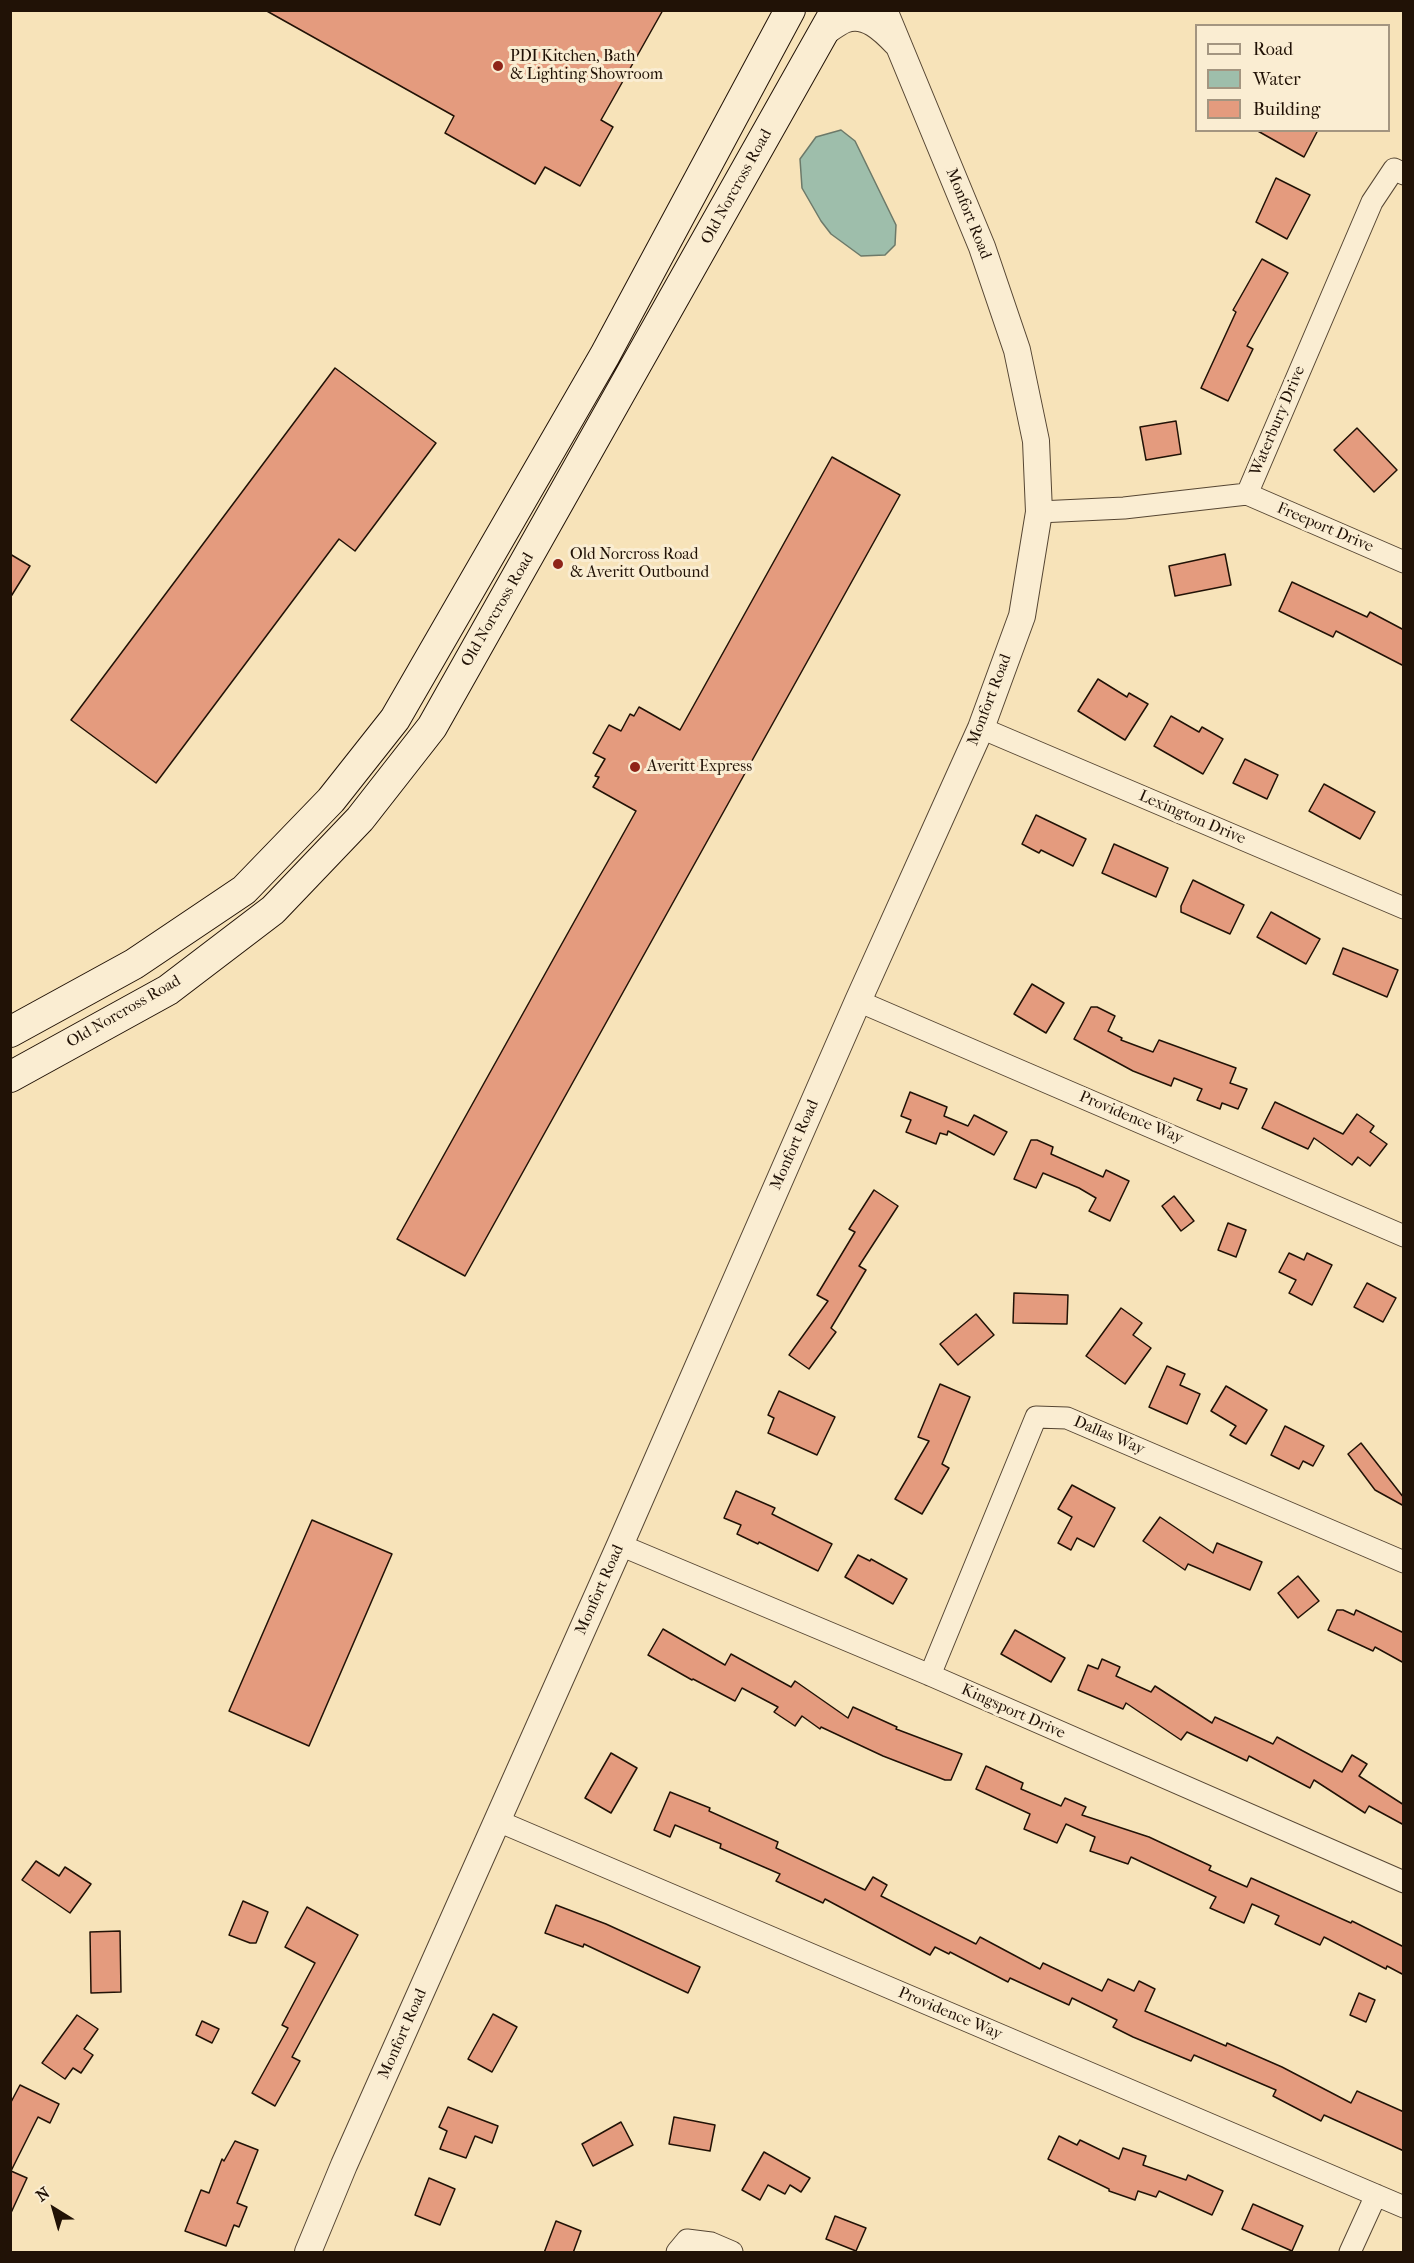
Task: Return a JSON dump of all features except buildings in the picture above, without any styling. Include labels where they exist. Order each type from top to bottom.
[{"type":"main road","points":[[15,1068],[14,1023],[134,964],[244,890],[331,800],[395,719],[605,355],[790,10]]},
{"type":"main road","name":"Old Norcross Road","points":[[15,1068],[168,990],[273,910],[360,819],[432,727],[830,22]]},
{"type":"street","name":"Monfort Road","points":[[308,2253],[344,2165],[620,1545],[858,1001],[981,728],[1022,616],[1039,512],[1036,441],[1017,350],[982,247],[884,10]]},
{"type":"street","points":[[830,22],[862,19],[881,27],[898,45]]},
{"type":"street","name":"Waterbury Drive","points":[[1039,512],[1124,508],[1247,494],[1372,202],[1394,170],[1404,174]]},
{"type":"street","name":"Freeport Drive","points":[[1247,494],[1404,562]]},
{"type":"street","name":"Lexington Drive","points":[[981,728],[1404,908]]},
{"type":"street","name":"Providence Way","points":[[858,1001],[1404,1236]]},
{"type":"street","name":"Dallas Way","points":[[930,1676],[1036,1417],[1067,1418],[1404,1562]]},
{"type":"street","name":"Kingsport Drive","points":[[620,1545],[930,1676],[1404,1882]]},
{"type":"street","name":"Providence Way","points":[[498,1821],[1404,2207]]},
{"type":"street","points":[[1350,2253],[1376,2195]]},
{"type":"street","points":[[677,2253],[687,2240],[711,2243],[732,2253]]},
{"type":"water","points":[[841,130],[855,141],[896,225],[895,245],[885,255],[861,256],[831,234],[802,188],[800,159],[816,137]]},
{"type":"place","name":"PDI Kitchen, Bath & Lighting Showroom","points":[[498,66]]},
{"type":"place","name":"Old Norcross Road & Averitt Outbound","points":[[558,564]]},
{"type":"place","name":"Averitt Express","points":[[635,767]]}]
